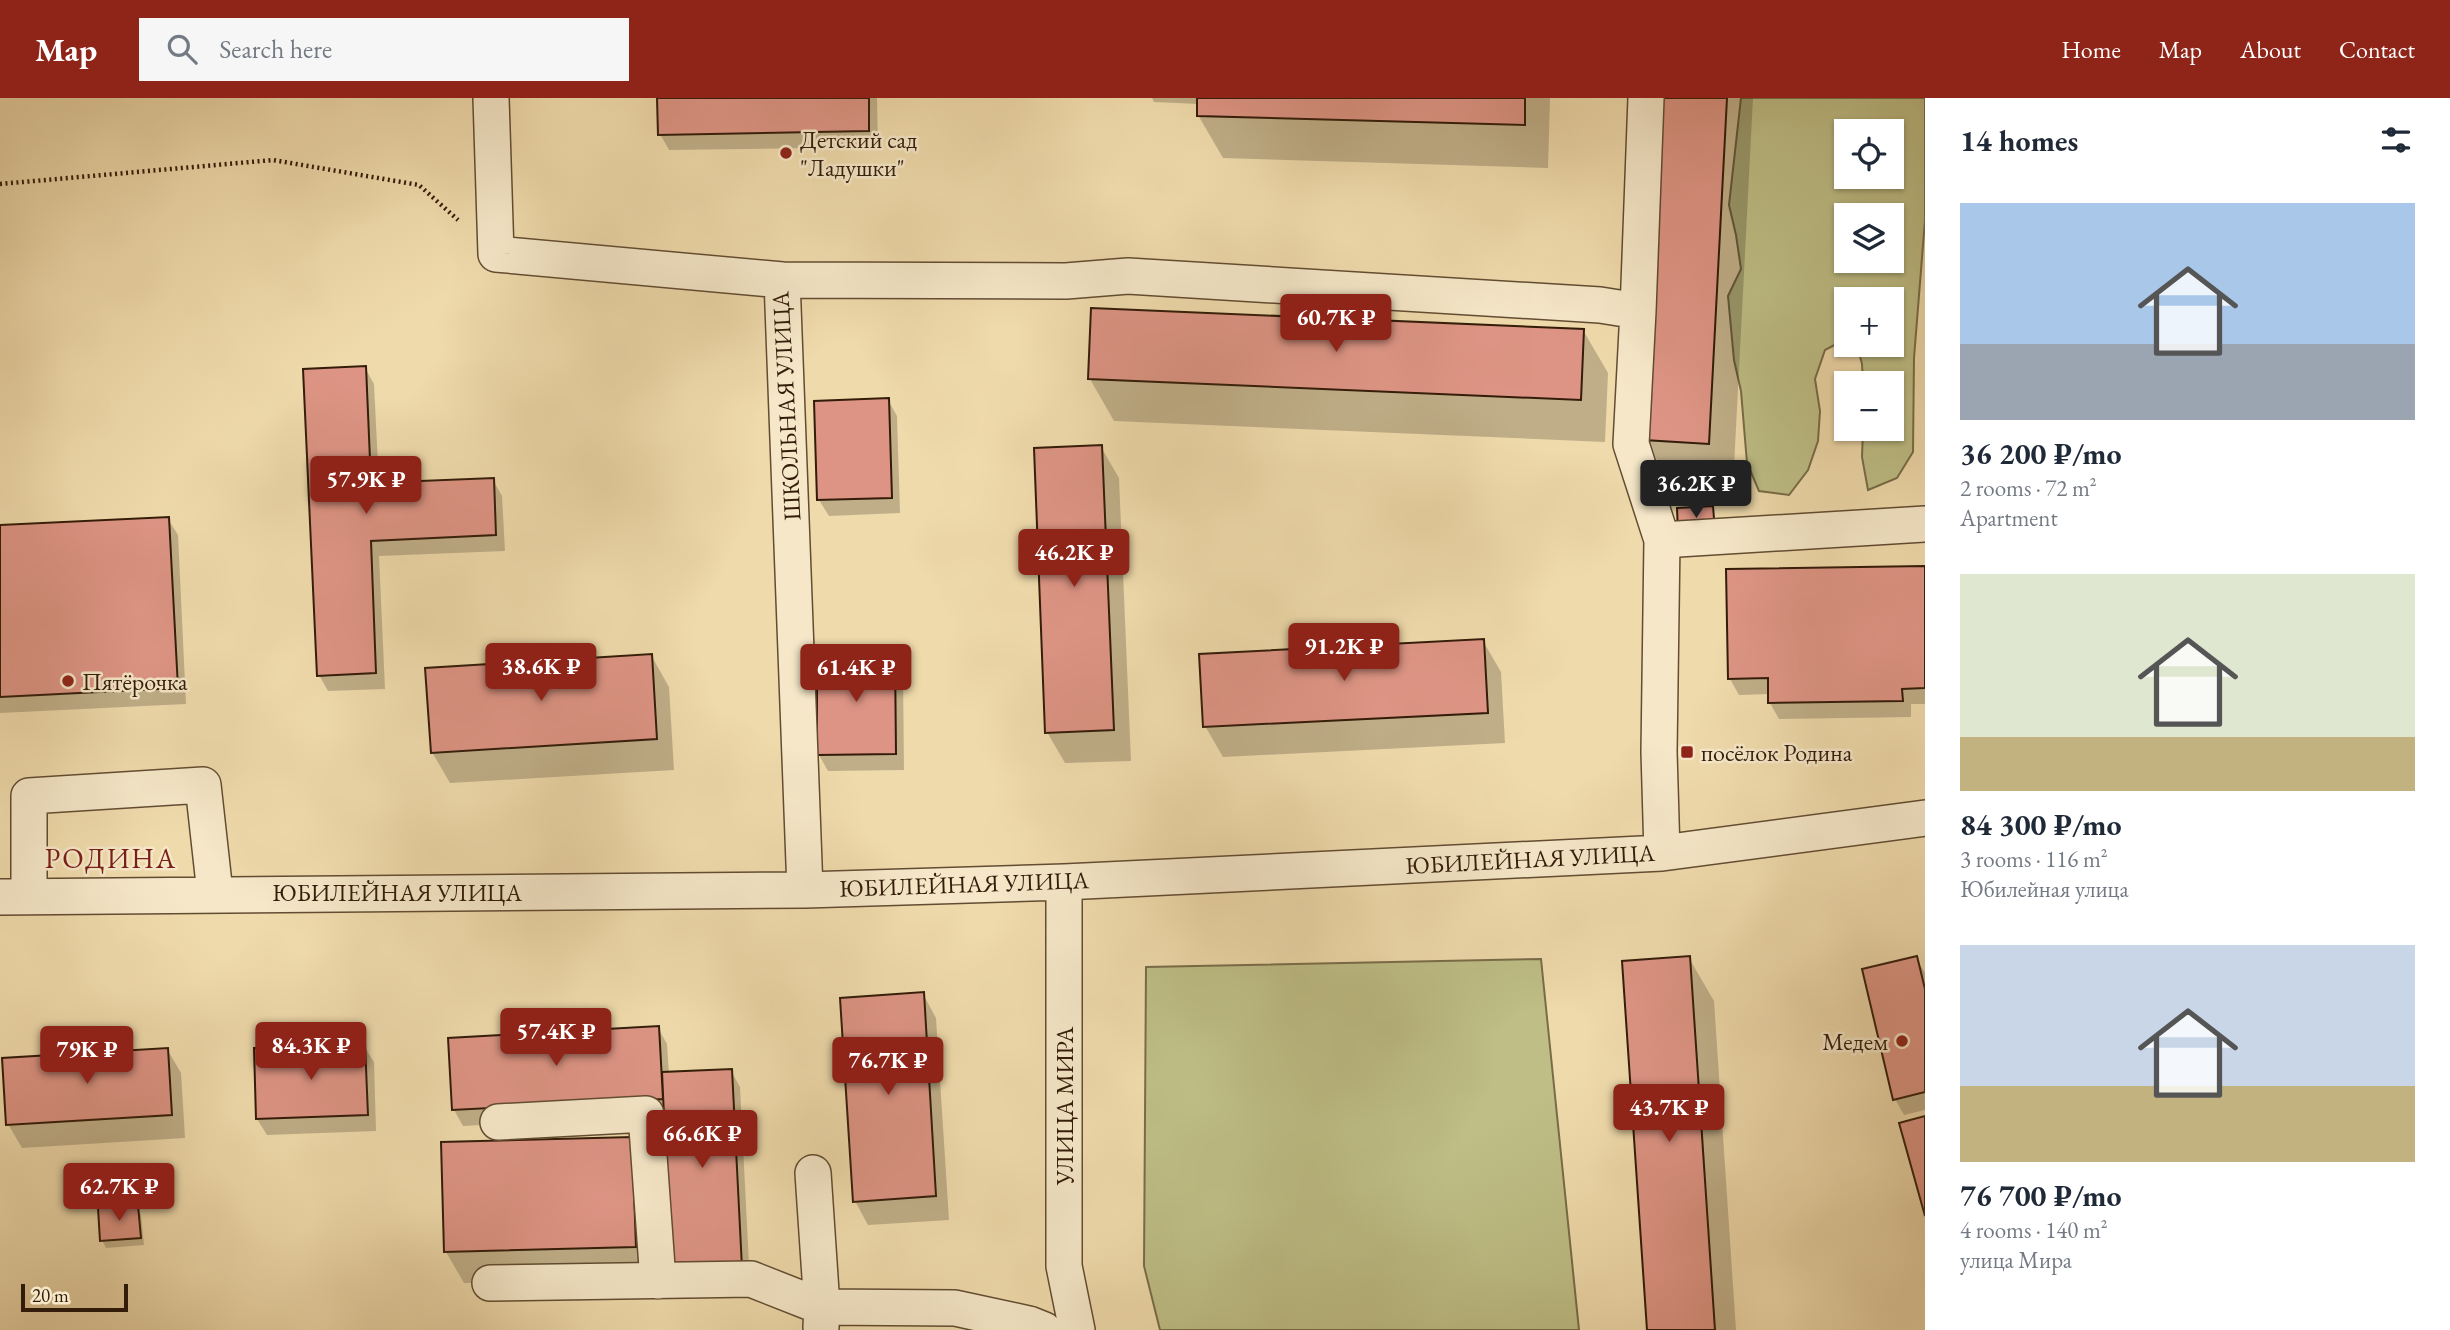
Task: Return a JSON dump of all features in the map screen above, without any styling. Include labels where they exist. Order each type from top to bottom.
[{"type":"street","points":[[491,98],[496,254]]},
{"type":"street","points":[[1646,98],[1631,444],[1662,540],[1659,752],[1662,853]]},
{"type":"street","name":"ШКОЛЬНАЯ УЛИЦА","points":[[496,254],[782,280],[805,890]]},
{"type":"street","points":[[782,280],[1066,281],[1128,276],[1600,305],[1638,311]]},
{"type":"street","points":[[1662,540],[1925,524]]},
{"type":"street","points":[[14,896],[29,796],[203,785],[215,893]]},
{"type":"street","name":"ЮБИЛЕЙНАЯ УЛИЦА","points":[[14,896],[805,890],[1064,881],[1662,853],[1925,818]]},
{"type":"street","name":"УЛИЦА МИРА","points":[[1064,881],[1064,1266],[1077,1330]]},
{"type":"street","points":[[498,1122],[646,1114],[658,1280]]},
{"type":"street","points":[[813,1173],[821,1319]]},
{"type":"street","points":[[490,1283],[751,1279],[821,1319],[955,1308],[1029,1324],[1044,1330]]},
{"type":"path","points":[[0,184],[273,160],[419,185],[496,254]]},
{"type":"green space","points":[[1741,98],[1925,98],[1925,220],[1914,358],[1913,452],[1897,478],[1868,490],[1862,457],[1863,441],[1904,441],[1904,371],[1862,371],[1860,357],[1904,357],[1904,287],[1834,287],[1834,345],[1825,350],[1815,379],[1820,411],[1818,441],[1808,470],[1789,495],[1759,491],[1747,463],[1741,391],[1734,360],[1728,296],[1741,269],[1729,205]]},
{"type":"green space","points":[[1541,959],[1579,1330],[1160,1330],[1144,1266],[1146,967]]},
{"type":"building","points":[[657,98],[869,98],[869,131],[658,135]]},
{"type":"building","points":[[1197,98],[1525,98],[1525,125],[1197,116]]},
{"type":"building","points":[[1661,98],[1727,98],[1709,444],[1644,440]]},
{"type":"building","points":[[1091,308],[1584,329],[1581,400],[1088,379]]},
{"type":"building","points":[[366,366],[371,483],[494,478],[496,535],[371,541],[376,673],[317,676],[303,369]]},
{"type":"building","points":[[889,398],[892,498],[817,500],[814,401]]},
{"type":"building","points":[[1102,445],[1114,730],[1045,733],[1034,448]]},
{"type":"building","points":[[1713,506],[1715,531],[1678,533],[1677,508]]},
{"type":"building","points":[[169,517],[178,688],[0,697],[0,525]]},
{"type":"building","points":[[1925,566],[1925,688],[1902,689],[1903,701],[1768,703],[1768,678],[1728,679],[1726,569]]},
{"type":"building","points":[[1484,639],[1488,713],[1203,727],[1199,654]]},
{"type":"building","points":[[652,654],[657,739],[431,753],[425,668]]},
{"type":"building","points":[[817,654],[895,654],[896,754],[817,755]]},
{"type":"building","points":[[1690,956],[1715,1330],[1647,1330],[1622,961]]},
{"type":"building","name":"Медем","points":[[1917,956],[1925,989],[1925,1092],[1893,1100],[1862,969]]},
{"type":"building","points":[[924,992],[936,1196],[853,1202],[840,998]]},
{"type":"building","points":[[659,1026],[663,1099],[452,1110],[448,1038]]},
{"type":"building","points":[[365,1044],[368,1115],[256,1119],[254,1048]]},
{"type":"building","points":[[168,1048],[172,1115],[6,1125],[2,1058]]},
{"type":"building","points":[[732,1069],[742,1268],[671,1272],[662,1072]]},
{"type":"building","points":[[1925,1116],[1925,1216],[1899,1123]]},
{"type":"building","points":[[632,1137],[636,1247],[444,1252],[441,1142]]},
{"type":"building","points":[[138,1205],[141,1238],[100,1241],[98,1208]]},
{"type":"place","name":"Детский сад \"Ладушки\"","points":[[786,153]]},
{"type":"place","name":"Пятёрочка","points":[[68,681]]},
{"type":"place","name":"посёлок Родина","points":[[1687,752]]},
{"type":"place","name":"Медем","points":[[1902,1041]]},
{"type":"district","name":"РОДИНА","points":[[111,858]]}]
